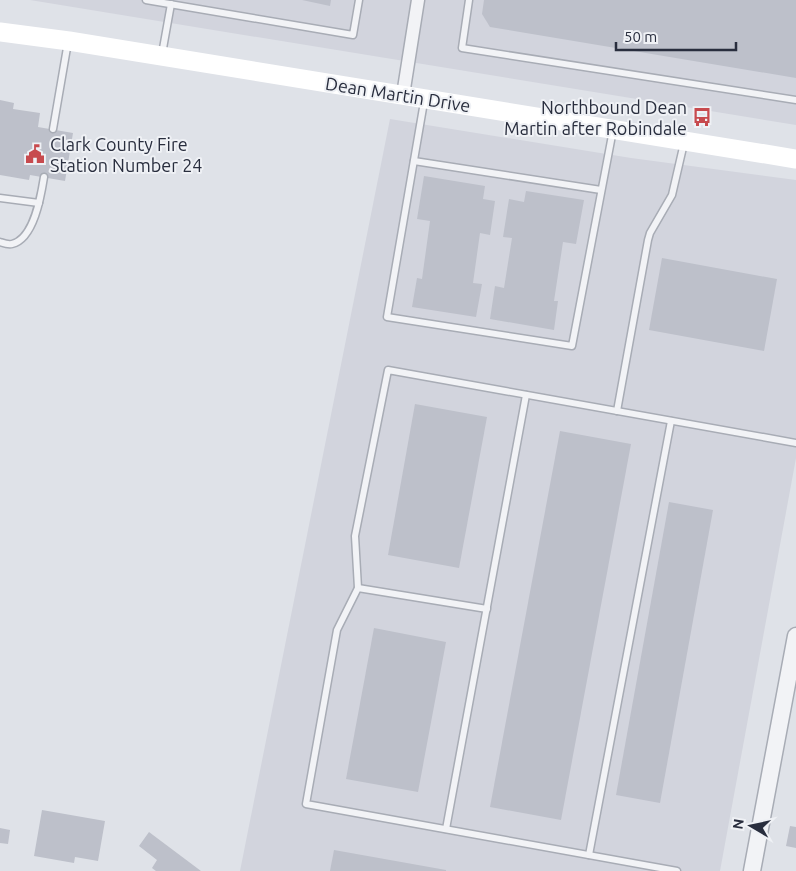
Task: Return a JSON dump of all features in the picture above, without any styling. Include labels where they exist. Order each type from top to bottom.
[{"type":"main road","name":"Dean Martin Drive","points":[[0,32],[69,40],[796,158]]},
{"type":"street","points":[[403,95],[418,0]]},
{"type":"street","points":[[752,871],[796,636]]},
{"type":"lane","points":[[146,0],[353,35],[359,0]]},
{"type":"lane","points":[[469,0],[462,48],[796,100]]},
{"type":"lane","points":[[162,56],[171,4]]},
{"type":"lane","points":[[53,129],[69,40]]},
{"type":"lane","points":[[424,98],[387,317],[572,346],[613,129]]},
{"type":"lane","points":[[617,411],[648,240],[672,195],[685,140]]},
{"type":"lane","points":[[414,161],[602,190]]},
{"type":"lane","points":[[0,242],[11,244],[26,236],[39,204],[44,177]]},
{"type":"lane","points":[[0,198],[39,204]]},
{"type":"lane","points":[[677,871],[306,804],[338,630],[358,588],[355,536],[388,370],[796,443]]},
{"type":"lane","points":[[446,829],[526,395]]},
{"type":"lane","points":[[589,855],[671,421]]},
{"type":"lane","points":[[358,588],[487,609]]},
{"type":"shaded area","points":[[30,0],[796,0],[796,125]]},
{"type":"shaded area","points":[[390,119],[631,158],[796,180],[796,458],[720,871],[240,871]]},
{"type":"building","points":[[302,0],[331,0],[330,6]]},
{"type":"building","points":[[484,0],[796,0],[796,78],[490,27],[482,14]]},
{"type":"building","name":"Clark County Fire Station Number 24","points":[[0,100],[14,103],[13,109],[40,113],[38,127],[73,133],[65,181],[30,175],[29,180],[0,175]]},
{"type":"building","points":[[424,176],[485,186],[483,199],[495,201],[490,235],[480,233],[473,283],[482,284],[476,317],[412,307],[417,278],[422,279],[430,221],[417,219]]},
{"type":"building","points":[[526,191],[584,200],[576,244],[563,242],[554,301],[558,301],[554,330],[490,319],[495,286],[504,288],[512,238],[503,237],[509,199],[524,202]]},
{"type":"building","points":[[662,258],[777,279],[764,351],[649,330]]},
{"type":"building","points":[[415,404],[487,417],[459,568],[388,555]]},
{"type":"building","points":[[560,431],[631,444],[561,820],[490,807]]},
{"type":"building","points":[[669,502],[713,510],[660,803],[616,795]]},
{"type":"building","points":[[374,628],[446,642],[418,792],[346,779]]},
{"type":"building","points":[[42,810],[105,821],[98,861],[75,857],[74,863],[34,856]]},
{"type":"building","points":[[790,826],[796,827],[796,848],[786,846]]},
{"type":"building","points":[[0,828],[10,830],[8,844],[0,843]]},
{"type":"building","points":[[149,832],[201,871],[156,871],[152,868],[157,860],[139,846]]},
{"type":"building","points":[[334,850],[446,870],[446,871],[330,871]]},
{"type":"place","name":"Northbound Dean Martin after Robindale","points":[[702,117]]},
{"type":"place","name":"Clark County Fire Station Number 24","points":[[35,154]]}]
